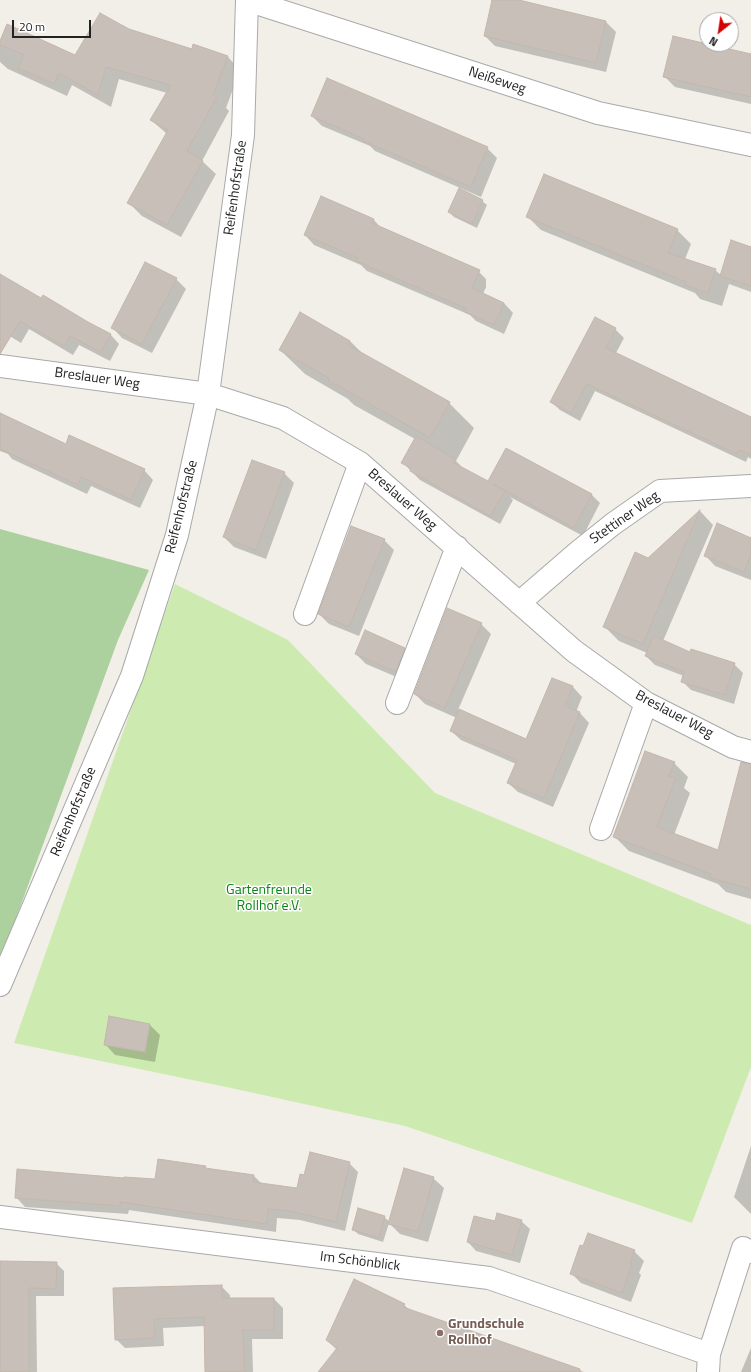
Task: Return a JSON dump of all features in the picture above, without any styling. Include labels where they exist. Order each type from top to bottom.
[{"type":"street","name":"Neißeweg","points":[[247,0],[598,113],[751,146]]},
{"type":"street","name":"Reifenhofstraße","points":[[0,985],[132,676],[177,535],[208,394],[243,135],[247,0]]},
{"type":"street","name":"Breslauer Weg","points":[[0,366],[208,394],[283,418],[360,463],[574,651],[646,703],[733,747],[751,752]]},
{"type":"street","points":[[304,614],[360,463]]},
{"type":"street","name":"Stettiner Weg","points":[[519,602],[612,524],[660,491],[751,486]]},
{"type":"street","points":[[397,703],[457,547]]},
{"type":"street","points":[[601,829],[646,703]]},
{"type":"street","name":"Im Schönblick","points":[[0,1217],[489,1278],[708,1363]]},
{"type":"street","points":[[708,1363],[743,1248],[751,1252]]},
{"type":"green space","points":[[0,529],[149,570],[118,640],[0,962]]},
{"type":"green space","name":"Gartenfreunde Rollhof e.V.","points":[[175,584],[288,640],[435,793],[751,925],[751,1067],[692,1223],[405,1126],[14,1043]]},
{"type":"building","points":[[492,0],[519,0],[606,21],[596,63],[484,36]]},
{"type":"building","points":[[100,13],[129,29],[192,49],[193,44],[228,56],[213,95],[217,97],[187,151],[203,161],[167,225],[127,203],[168,130],[150,120],[171,85],[106,67],[98,95],[59,73],[54,84],[18,68],[24,55],[0,45],[0,41],[7,24],[75,55]]},
{"type":"building","points":[[673,36],[699,42],[699,52],[739,51],[751,54],[751,97],[663,77]]},
{"type":"building","points":[[327,78],[488,147],[471,187],[363,141],[364,139],[311,116]]},
{"type":"building","points":[[544,174],[678,229],[668,253],[716,269],[708,293],[685,285],[686,282],[526,217]]},
{"type":"building","points":[[459,188],[483,200],[472,224],[448,212]]},
{"type":"building","points":[[321,196],[374,219],[372,223],[480,270],[472,288],[504,303],[494,325],[465,312],[467,309],[356,261],[358,258],[304,235]]},
{"type":"building","points":[[731,240],[751,247],[751,286],[720,276]]},
{"type":"building","points":[[145,262],[177,278],[142,344],[111,328]]},
{"type":"building","points":[[0,274],[41,298],[43,295],[111,334],[101,352],[70,336],[64,346],[20,321],[0,354]]},
{"type":"building","points":[[300,312],[350,341],[348,345],[450,402],[430,438],[328,380],[329,378],[279,350]]},
{"type":"building","points":[[595,317],[616,328],[606,348],[751,417],[751,455],[739,450],[737,454],[587,384],[571,413],[550,402]]},
{"type":"building","points":[[0,413],[66,444],[69,435],[145,469],[131,500],[81,477],[78,485],[0,449]]},
{"type":"building","points":[[416,436],[455,459],[454,463],[488,481],[506,448],[592,494],[574,528],[493,484],[505,491],[490,516],[410,471],[411,468],[401,463]]},
{"type":"building","points":[[252,460],[285,472],[256,550],[223,537]]},
{"type":"building","points":[[700,510],[643,644],[603,627],[635,552],[648,558]]},
{"type":"building","points":[[717,523],[751,538],[751,554],[744,572],[704,556]]},
{"type":"building","points":[[351,526],[385,539],[349,627],[318,614]]},
{"type":"building","points":[[447,608],[482,623],[445,708],[414,694]]},
{"type":"building","points":[[365,630],[405,648],[396,672],[355,654]]},
{"type":"building","points":[[654,636],[690,652],[691,649],[735,663],[725,695],[681,682],[684,672],[645,656]]},
{"type":"building","points":[[552,678],[573,686],[565,706],[580,712],[544,798],[507,783],[517,760],[450,731],[459,709],[526,739]]},
{"type":"building","points":[[645,751],[675,762],[669,776],[676,778],[657,827],[718,850],[741,762],[751,764],[751,889],[710,878],[711,874],[613,837]]},
{"type":"building","points":[[109,1016],[150,1024],[145,1052],[104,1045]]},
{"type":"building","points":[[310,1152],[350,1162],[336,1222],[290,1211],[268,1209],[267,1224],[120,1202],[120,1206],[15,1198],[17,1169],[124,1178],[155,1179],[158,1159],[254,1175],[253,1182],[297,1188],[300,1174],[304,1175]]},
{"type":"building","points":[[404,1168],[434,1177],[418,1232],[388,1224]]},
{"type":"building","points":[[358,1208],[385,1216],[379,1238],[352,1230]]},
{"type":"building","points":[[497,1213],[522,1220],[512,1255],[467,1242],[474,1216],[495,1221]]},
{"type":"building","points":[[588,1233],[635,1250],[622,1293],[570,1274],[580,1245],[583,1246]]},
{"type":"building","points":[[0,1261],[57,1262],[56,1289],[29,1288],[29,1372],[0,1372]]},
{"type":"building","points":[[354,1279],[405,1304],[403,1307],[580,1369],[580,1372],[318,1372],[337,1348],[326,1340]]},
{"type":"building","points":[[222,1285],[222,1298],[274,1298],[274,1330],[243,1330],[245,1372],[205,1372],[204,1317],[154,1319],[155,1338],[115,1340],[113,1288]]},
{"type":"place","name":"Grundschule Rollhof","points":[[440,1333]]}]
